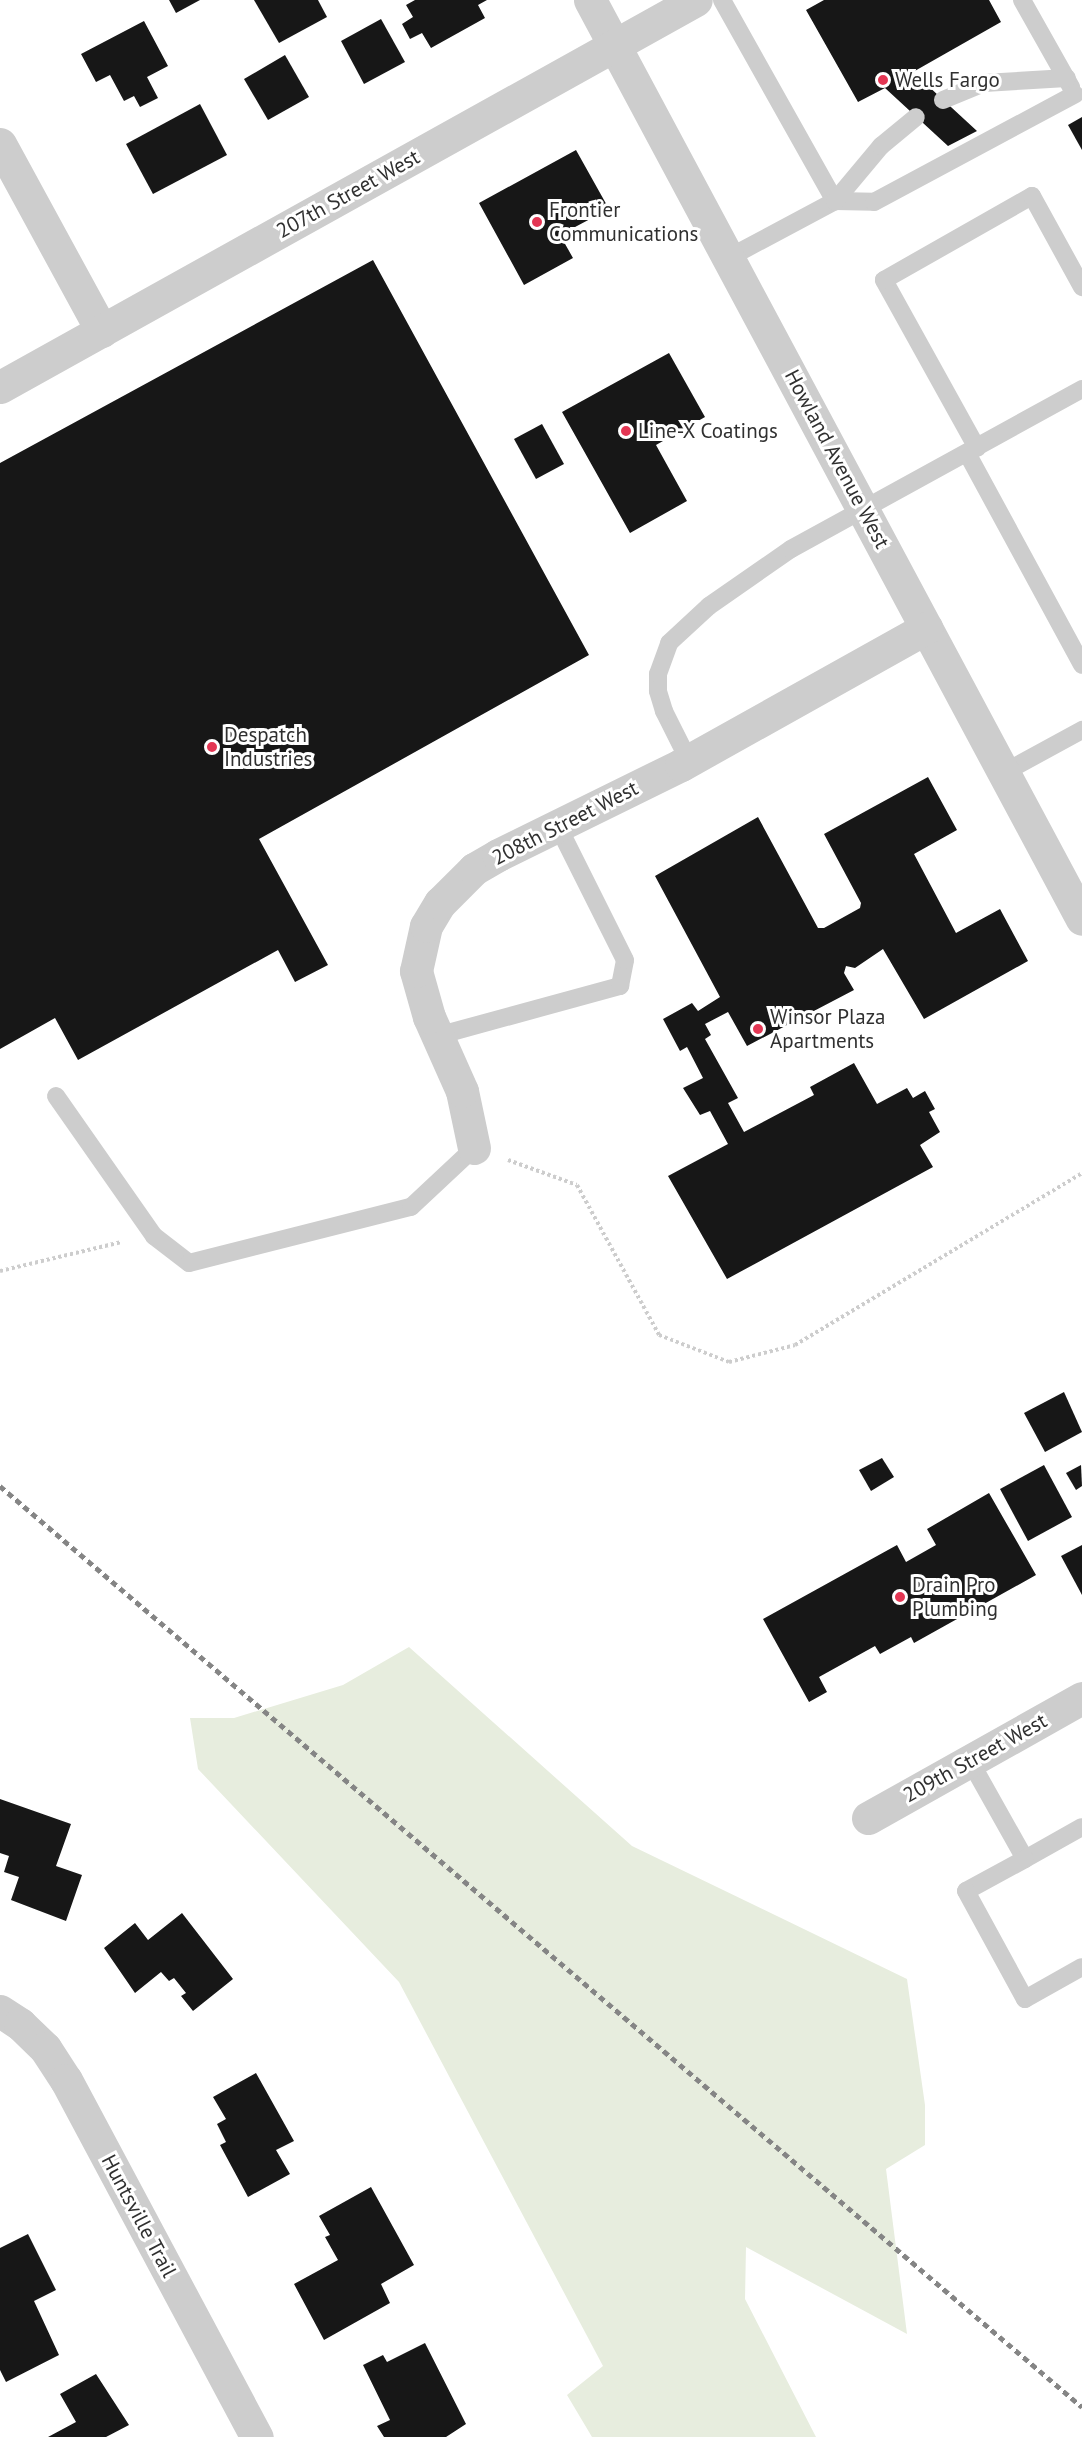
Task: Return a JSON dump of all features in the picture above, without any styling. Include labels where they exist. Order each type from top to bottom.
[{"type":"street","name":"Howland Avenue West","points":[[590,0],[730,257],[1082,919]]},
{"type":"street","name":"207th Street West","points":[[0,387],[696,0]]},
{"type":"street","points":[[0,144],[102,330]]},
{"type":"street","name":"208th Street West","points":[[474,1148],[462,1092],[437,1036],[416,971],[426,926],[440,903],[474,870],[689,760],[926,628]]},
{"type":"street","name":"209th Street West","points":[[868,1818],[1082,1698]]},
{"type":"street","name":"Huntsville Trail","points":[[0,2011],[21,2024],[45,2048],[66,2080],[258,2437]]},
{"type":"lane","points":[[722,0],[835,201]]},
{"type":"lane","points":[[1022,0],[1074,87]]},
{"type":"lane","points":[[944,100],[996,81],[1074,87]]},
{"type":"lane","points":[[835,201],[874,202],[1074,87]]},
{"type":"lane","points":[[730,257],[835,201],[881,146],[916,117]]},
{"type":"lane","points":[[1082,287],[1032,196],[884,280],[1082,665]]},
{"type":"lane","points":[[689,760],[664,711],[658,691],[658,674],[669,643],[710,606],[763,567],[1082,389]]},
{"type":"lane","points":[[1005,772],[1082,730]]},
{"type":"lane","points":[[437,1036],[620,986],[625,960],[558,826]]},
{"type":"lane","points":[[56,1096],[154,1236],[189,1263],[411,1207],[474,1148]]},
{"type":"lane","points":[[970,1761],[1025,1859]]},
{"type":"lane","points":[[1082,1827],[966,1891],[1025,1999],[1082,1967]]},
{"type":"path","points":[[474,1148],[577,1185],[659,1335],[729,1362],[795,1345],[1082,1173]]},
{"type":"path","points":[[0,1271],[154,1236]]},
{"type":"green space","points":[[409,1647],[632,1846],[907,1979],[925,2105],[925,2145],[886,2169],[907,2334],[746,2247],[745,2299],[816,2437],[592,2437],[567,2395],[603,2366],[399,1982],[198,1769],[190,1718],[234,1718],[343,1685]]},
{"type":"building","points":[[169,0],[200,0],[176,13]]},
{"type":"building","points":[[254,0],[318,0],[327,17],[279,43]]},
{"type":"building","points":[[415,0],[487,0],[478,5],[485,18],[431,48],[422,33],[410,39],[402,24],[413,17],[406,5]]},
{"type":"building","name":"Wells Fargo","points":[[824,0],[989,0],[1001,22],[913,72],[977,131],[948,146],[885,88],[858,102],[806,10]]},
{"type":"building","points":[[381,19],[405,62],[364,84],[341,41]]},
{"type":"building","points":[[144,21],[168,66],[147,77],[158,98],[140,107],[134,96],[124,101],[110,75],[96,82],[81,54]]},
{"type":"building","points":[[285,55],[309,97],[268,120],[244,79]]},
{"type":"building","points":[[200,104],[227,155],[153,194],[126,144]]},
{"type":"building","points":[[1082,117],[1082,150],[1068,125]]},
{"type":"building","name":"Frontier Communications","points":[[576,150],[609,209],[560,235],[573,258],[524,285],[479,203]]},
{"type":"building","name":"Despatch Industries","points":[[373,260],[589,655],[259,839],[328,965],[295,982],[278,950],[78,1060],[55,1018],[0,1049],[0,463]]},
{"type":"building","name":"Line-X Coatings","points":[[669,353],[705,417],[656,445],[687,501],[630,533],[562,412]]},
{"type":"building","points":[[542,424],[564,464],[536,479],[514,439]]},
{"type":"building","name":"Winsor Plaza Apartments","points":[[928,777],[957,830],[914,854],[956,933],[1000,909],[1028,961],[924,1019],[883,949],[855,968],[846,966],[844,973],[854,990],[747,1046],[728,1012],[705,1024],[711,1035],[705,1039],[738,1098],[728,1103],[744,1132],[814,1095],[810,1087],[854,1063],[877,1104],[907,1088],[913,1098],[925,1091],[935,1109],[929,1112],[940,1132],[920,1145],[933,1167],[727,1279],[668,1176],[728,1144],[710,1111],[700,1115],[683,1088],[703,1078],[687,1047],[680,1051],[663,1019],[692,1003],[698,1011],[720,997],[655,876],[758,817],[818,928],[824,928],[860,908],[861,903],[824,834]]},
{"type":"building","points":[[1064,1392],[1082,1432],[1045,1452],[1024,1413]]},
{"type":"building","points":[[882,1458],[894,1477],[871,1491],[859,1470]]},
{"type":"building","points":[[1044,1465],[1072,1517],[1028,1541],[1000,1489]]},
{"type":"building","points":[[1081,1465],[1082,1486],[1076,1490],[1066,1473]]},
{"type":"building","name":"Drain Pro Plumbing","points":[[989,1493],[1036,1575],[914,1643],[911,1637],[880,1654],[875,1646],[819,1677],[827,1692],[809,1702],[763,1619],[897,1545],[906,1562],[936,1545],[927,1529]]},
{"type":"building","points":[[1082,1545],[1082,1595],[1061,1556]]},
{"type":"building","points":[[0,1799],[71,1824],[56,1866],[82,1875],[66,1921],[11,1900],[19,1877],[4,1872],[9,1856],[0,1853]]},
{"type":"building","points":[[182,1913],[233,1979],[193,2011],[181,1996],[186,1993],[174,1978],[169,1981],[161,1972],[135,1993],[104,1948],[135,1923],[148,1940]]},
{"type":"building","points":[[256,2073],[294,2141],[276,2150],[290,2174],[248,2197],[220,2145],[226,2142],[217,2124],[226,2119],[213,2097]]},
{"type":"building","points":[[371,2187],[414,2265],[381,2284],[390,2303],[324,2340],[294,2284],[338,2260],[325,2237],[330,2235],[319,2216]]},
{"type":"building","points":[[28,2234],[56,2290],[34,2301],[59,2355],[6,2382],[0,2370],[0,2248]]},
{"type":"building","points":[[425,2343],[466,2424],[446,2437],[384,2437],[377,2426],[390,2420],[363,2365],[383,2355],[387,2362]]},
{"type":"building","points":[[96,2374],[129,2425],[106,2437],[48,2437],[76,2422],[60,2394]]},
{"type":"railway","points":[[0,1486],[1082,2407]]},
{"type":"place","name":"Wells Fargo","points":[[883,80]]},
{"type":"place","name":"Frontier Communications","points":[[537,222]]},
{"type":"place","name":"Line-X Coatings","points":[[626,431]]},
{"type":"place","name":"Despatch Industries","points":[[212,747]]},
{"type":"place","name":"Winsor Plaza Apartments","points":[[758,1029]]},
{"type":"place","name":"Drain Pro Plumbing","points":[[900,1597]]}]
